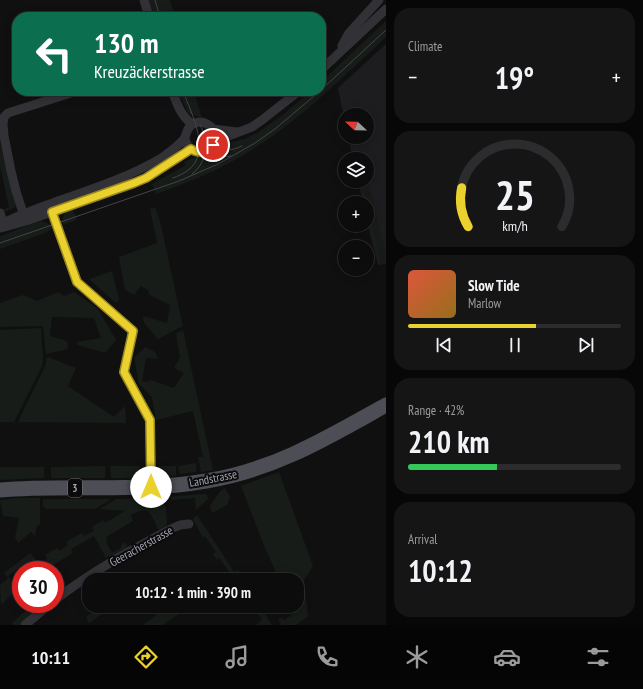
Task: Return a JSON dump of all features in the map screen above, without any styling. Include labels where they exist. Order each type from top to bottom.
[{"type":"main road","name":"Landstrasse","points":[[0,490],[151,487],[209,481],[264,466],[311,447],[386,404]]},
{"type":"street","points":[[144,0],[148,12]]},
{"type":"street","points":[[337,54],[349,33],[379,0]]},
{"type":"street","points":[[326,65],[386,9]]},
{"type":"street","points":[[23,213],[2,136],[3,115],[61,96]]},
{"type":"street","points":[[174,96],[181,112],[192,124]]},
{"type":"street","points":[[215,141],[239,132],[262,120],[293,96]]},
{"type":"street","points":[[213,129],[215,141],[211,148],[206,152],[199,152],[191,149],[186,142],[186,132],[192,124],[200,122],[205,123],[213,129],[239,132]]},
{"type":"street","points":[[1,226],[23,213],[125,177],[162,157],[185,138]]},
{"type":"street","points":[[1,226],[52,212],[134,183],[146,178],[191,149]]},
{"type":"street","points":[[52,212],[77,282],[133,331],[124,372],[150,420],[151,487]]},
{"type":"street","points":[[0,213],[1,226]]},
{"type":"street","name":"Geeracherstrasse","points":[[64,593],[93,572],[111,562],[171,529],[180,525],[189,524]]},
{"type":"street","points":[[25,625],[39,613]]},
{"type":"shaded area","points":[[148,0],[170,0],[174,12],[152,12]]},
{"type":"shaded area","points":[[386,21],[386,37],[326,93],[326,77]]},
{"type":"shaded area","points":[[386,44],[386,264],[378,265],[374,249],[374,240],[372,240],[370,232],[374,232],[374,196],[361,196],[360,188],[374,188],[374,152],[351,152],[350,144],[374,144],[374,108],[342,108],[338,88]]},
{"type":"shaded area","points":[[180,96],[195,96],[202,118],[189,114]]},
{"type":"shaded area","points":[[305,96],[323,96],[273,136],[255,148],[219,168],[156,194],[152,184],[186,165],[184,162],[223,144],[244,139],[257,133],[280,117]]},
{"type":"shaded area","points":[[0,143],[16,207],[4,212],[3,210],[9,207],[0,166]]},
{"type":"shaded area","points":[[364,188],[369,188],[371,196],[366,196]]},
{"type":"shaded area","points":[[155,207],[160,221],[183,326],[158,339],[144,323],[143,316],[167,323],[170,305],[148,294],[149,291],[141,286],[134,295],[125,290],[119,257],[157,243],[150,209]]},
{"type":"shaded area","points":[[374,207],[386,254],[386,264],[381,264],[374,232]]},
{"type":"shaded area","points":[[72,208],[77,220],[63,225],[64,215]]},
{"type":"shaded area","points":[[40,221],[47,223],[53,228],[45,233],[0,249],[0,236]]},
{"type":"shaded area","points":[[112,271],[119,300],[116,303],[89,279]]},
{"type":"shaded area","points":[[59,292],[64,296],[74,292],[98,309],[116,340],[105,353],[78,345],[77,342],[101,338],[94,318],[52,317],[50,336],[67,341],[68,349],[46,354],[43,326],[0,327],[0,303],[23,295],[37,301]]},
{"type":"shaded area","points":[[41,328],[42,366],[14,422],[0,422],[0,330]]},
{"type":"shaded area","points":[[183,330],[213,470],[201,472],[198,457],[203,457],[193,411],[156,420],[152,397],[139,384],[134,358],[145,347],[155,352],[158,359],[146,358],[142,381],[149,382],[150,380],[174,388],[184,373],[174,368],[180,357],[176,333]]},
{"type":"shaded area","points":[[48,357],[76,368],[68,386],[114,417],[125,406],[126,423],[18,422]]},
{"type":"shaded area","points":[[196,463],[196,472],[180,474],[178,466]]},
{"type":"shaded area","points":[[105,466],[105,478],[51,478],[51,467]]},
{"type":"shaded area","points":[[110,466],[140,466],[139,478],[111,478]]},
{"type":"shaded area","points":[[158,466],[176,466],[176,476],[166,477],[159,471]]},
{"type":"shaded area","points":[[0,467],[44,467],[44,478],[0,480]]},
{"type":"shaded area","points":[[279,472],[313,566],[304,580],[304,573],[276,573],[241,486]]},
{"type":"shaded area","points":[[225,488],[230,497],[227,505],[212,513],[210,505],[218,493]]},
{"type":"shaded area","points":[[207,495],[208,499],[196,510],[195,498],[171,500],[171,498],[164,499],[165,497]]},
{"type":"shaded area","points":[[16,498],[40,498],[40,525],[37,525],[35,536],[31,532],[18,543],[15,537],[19,518],[3,516],[0,501]]},
{"type":"shaded area","points":[[159,498],[166,507],[167,524],[160,530],[149,512],[137,512],[131,515],[133,521],[106,537],[106,542],[112,553],[121,548],[121,545],[125,542],[128,548],[110,558],[109,556],[106,558],[94,536],[71,549],[73,553],[60,561],[44,561],[47,559],[45,555],[57,548],[59,551],[68,545],[66,542],[82,533],[84,536],[94,531],[92,527],[103,520],[105,523],[125,511],[100,509],[116,499]]},
{"type":"shaded area","points":[[43,499],[110,500],[95,509],[46,509],[43,506]]},
{"type":"shaded area","points":[[197,515],[234,572],[238,570],[240,573],[230,573],[219,558],[217,560],[213,554],[216,552],[205,536],[203,538],[193,519]]},
{"type":"shaded area","points":[[30,553],[37,561],[20,561]]},
{"type":"shaded area","points":[[12,567],[12,573],[8,576],[12,582],[12,594],[1,605],[0,585],[8,578],[4,573]]},
{"type":"shaded area","points":[[304,580],[308,616],[296,625],[281,625],[278,620],[282,617],[284,620],[294,613],[304,613]]},
{"type":"shaded area","points":[[23,613],[34,613],[19,625],[14,625],[12,623]]},
{"type":"shaded area","points":[[91,613],[103,613],[89,623],[86,617]]},
{"type":"shaded area","points":[[159,613],[180,613],[163,625],[143,625]]},
{"type":"shaded area","points":[[257,613],[264,613],[272,625],[256,625],[262,620]]},
{"type":"tram line","points":[[155,0],[159,12]]},
{"type":"tram line","points":[[326,85],[386,30]]},
{"type":"tram line","points":[[173,178],[187,171],[195,163],[198,154],[198,132],[185,96]]},
{"type":"tram line","points":[[0,243],[179,181],[218,164],[255,143],[275,129],[314,96]]},
{"type":"tram line","points":[[200,124],[206,137],[215,147],[227,150],[242,146]]},
{"type":"tram line","points":[[192,174],[200,166],[204,157],[206,147],[205,137]]},
{"type":"tram line","points":[[204,146],[216,155],[231,156]]},
{"type":"route","points":[[151,487],[150,420],[124,372],[133,331],[77,282],[72,264],[52,212],[146,178],[191,149],[194,152],[206,152],[213,145]]}]
